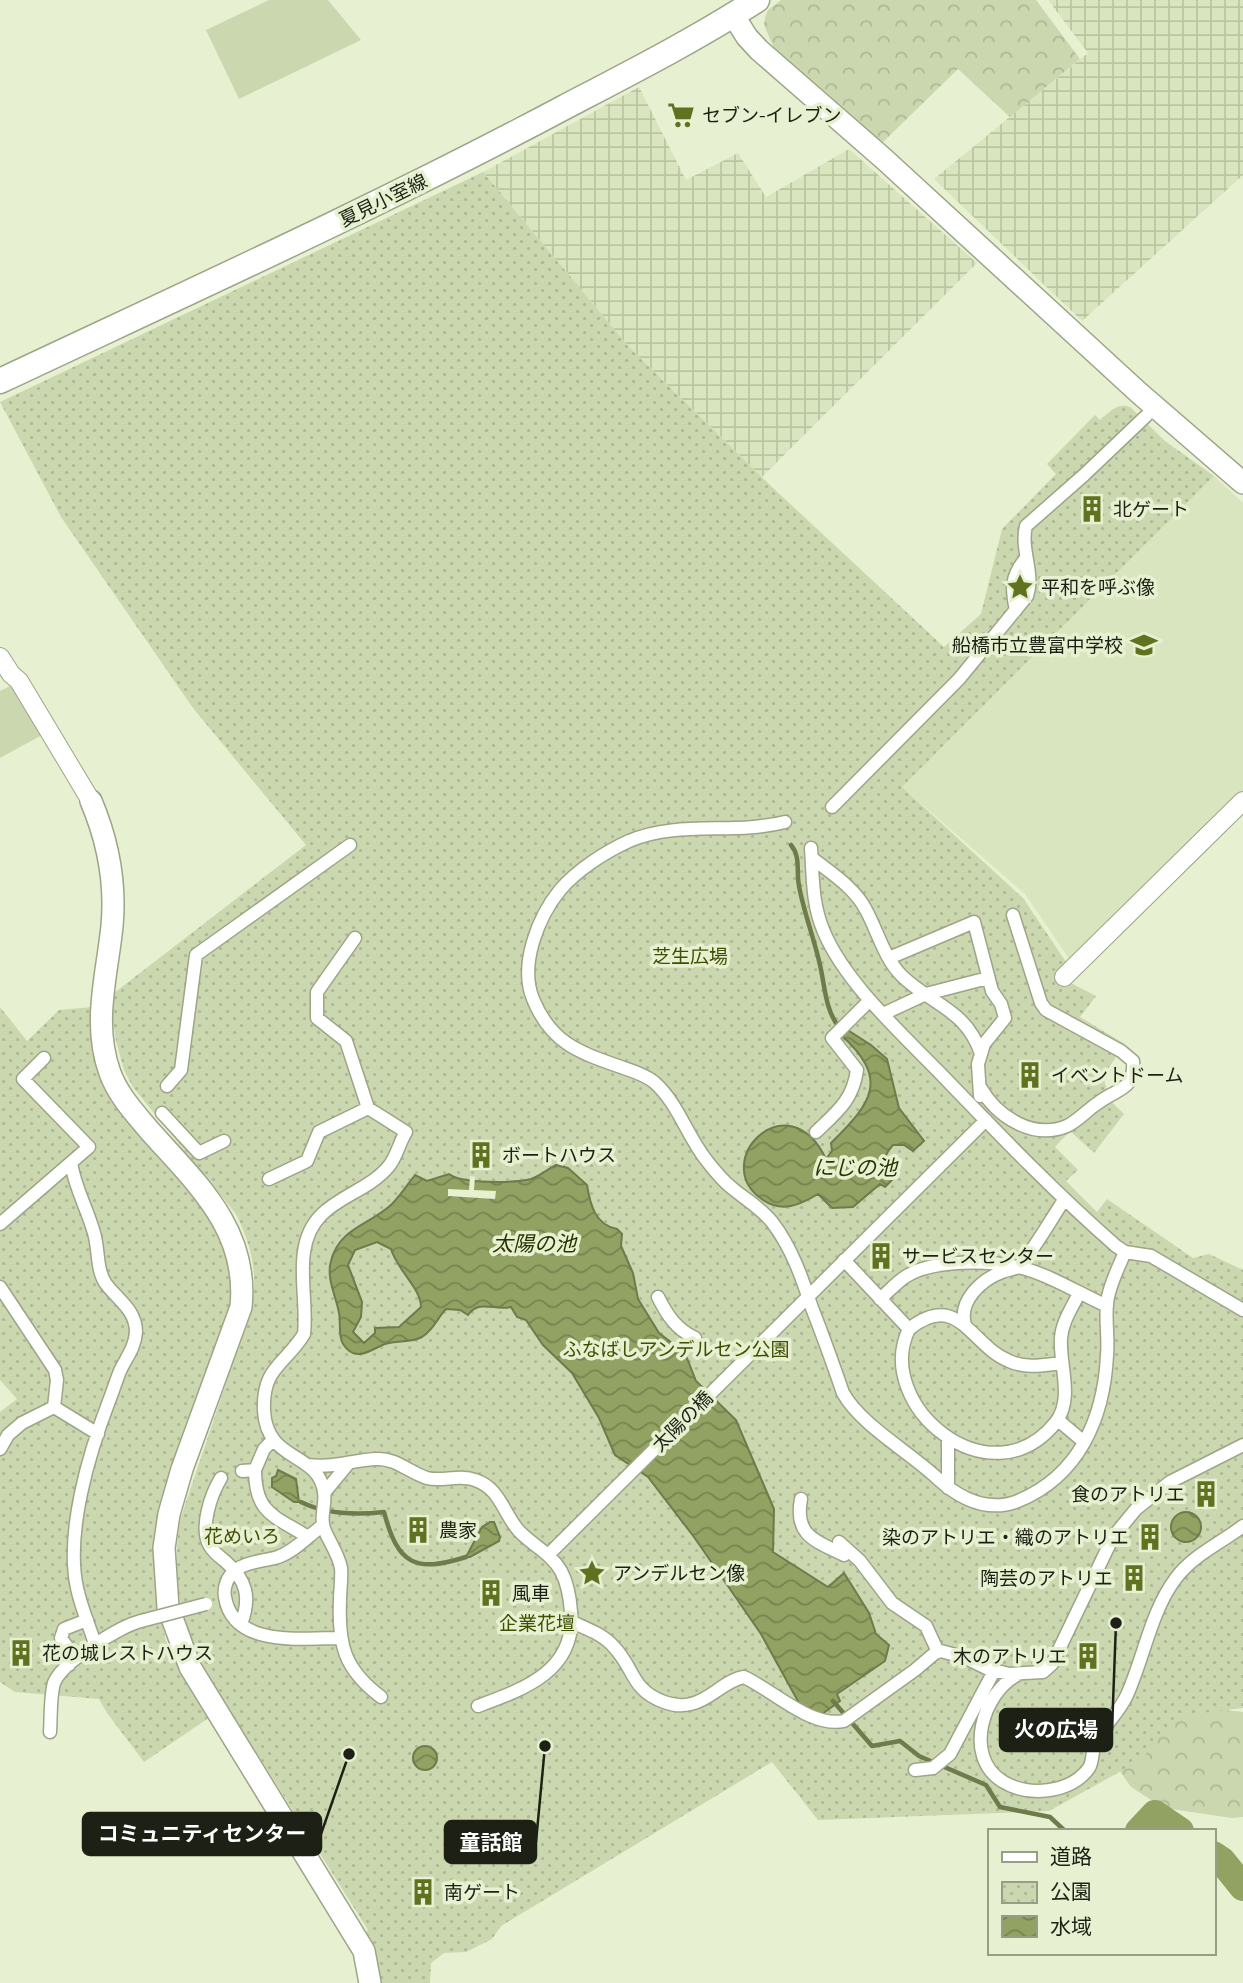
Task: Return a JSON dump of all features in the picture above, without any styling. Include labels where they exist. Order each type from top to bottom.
[{"type":"main road","name":"夏見小室線","points":[[0,381],[486,149],[757,0]]},
{"type":"street","points":[[733,15],[759,50],[894,168],[1138,392],[1241,479]]},
{"type":"street","points":[[832,807],[959,679],[1027,596],[1031,586],[1026,558],[1026,526],[1146,416]]},
{"type":"street","points":[[1016,610],[1013,577],[1026,558]]},
{"type":"street","points":[[0,657],[10,674],[19,681],[91,802],[105,839],[113,899],[112,927],[101,999],[101,1023],[111,1076],[129,1106],[208,1197],[225,1223],[235,1244],[242,1283],[241,1307],[182,1469],[169,1514],[164,1548],[168,1607],[190,1667],[364,1951],[370,1983]]},
{"type":"street","points":[[1064,977],[1243,801]]},
{"type":"street","points":[[785,822],[764,828],[664,831],[627,842],[604,855],[561,890],[547,910],[529,958],[528,979],[533,1000],[554,1035],[576,1050],[650,1079],[668,1097],[706,1160],[731,1188],[758,1207],[772,1222],[795,1260],[843,1393],[851,1407],[915,1457],[948,1488],[965,1499],[997,1506],[1012,1503],[1049,1486],[1069,1465],[1084,1442],[1097,1414],[1105,1376],[1108,1354],[1108,1295],[1125,1252]]},
{"type":"street","points":[[167,1086],[183,1076],[196,955],[350,845]]},
{"type":"street","points":[[981,1054],[973,1034],[957,1015],[901,975],[888,958],[859,899],[811,853],[812,888],[820,923],[835,952],[883,1014],[1064,1200],[1125,1252],[1151,1256],[1243,1310]]},
{"type":"street","points":[[980,1087],[987,1100],[1001,1114],[1026,1127],[1052,1131],[1069,1125],[1109,1095],[1122,1089],[1131,1080],[1134,1070],[1133,1060],[1121,1051],[1046,1010],[1041,1003],[1013,915]]},
{"type":"street","points":[[888,958],[974,922],[992,991],[1001,1004],[1005,1018],[984,1044],[978,1065],[981,1115]]},
{"type":"street","points":[[355,938],[317,992],[317,1018],[346,1041],[368,1108],[406,1132],[389,1167],[370,1182],[335,1202],[314,1225],[303,1253],[304,1334],[273,1370],[266,1386],[265,1415],[273,1440],[278,1446],[308,1465],[319,1478],[324,1493],[322,1526],[334,1546],[341,1568],[340,1638],[362,1682],[381,1697]]},
{"type":"street","points":[[883,1014],[926,994],[988,978]]},
{"type":"street","points":[[816,1132],[841,1109],[855,1085],[857,1070],[832,1038],[870,1000]]},
{"type":"street","points":[[0,1224],[89,1147],[23,1079],[44,1058]]},
{"type":"street","points":[[269,1180],[307,1161],[319,1132],[368,1108]]},
{"type":"street","points":[[162,1113],[199,1153],[224,1140]]},
{"type":"street","name":"太陽の橋","points":[[548,1555],[844,1260],[981,1115]]},
{"type":"street","points":[[71,1163],[74,1183],[94,1232],[104,1282],[127,1306],[134,1317],[136,1331],[133,1348],[120,1370],[98,1434],[76,1530],[77,1586],[96,1644]]},
{"type":"street","points":[[965,1325],[968,1300],[975,1290],[993,1276],[1019,1267],[1064,1200]]},
{"type":"street","points":[[844,1260],[909,1329]]},
{"type":"street","points":[[880,1299],[905,1277],[939,1265],[983,1264],[1019,1267],[1107,1306]]},
{"type":"street","points":[[0,1287],[55,1370],[57,1380],[54,1408]]},
{"type":"street","points":[[1062,1363],[1032,1366],[1009,1362],[965,1325],[946,1315],[931,1316],[909,1329],[903,1349],[904,1378],[912,1397],[923,1413],[948,1438],[971,1450],[987,1453],[1017,1450],[1040,1438],[1058,1420],[1064,1402],[1062,1363],[1060,1349],[1064,1323],[1079,1293]]},
{"type":"street","points":[[657,1297],[681,1331],[695,1338]]},
{"type":"street","points":[[54,1408],[98,1434]]},
{"type":"street","points":[[0,1449],[8,1435],[22,1423],[54,1408]]},
{"type":"street","points":[[1058,1420],[1084,1442]]},
{"type":"street","points":[[948,1438],[948,1488]]},
{"type":"street","points":[[273,1440],[248,1471],[255,1492],[273,1516],[307,1536]]},
{"type":"street","points":[[572,1622],[603,1636],[616,1648],[635,1681],[643,1691],[654,1698],[675,1704],[694,1704],[744,1676],[811,1717],[832,1723],[844,1721],[937,1652],[966,1658],[994,1671],[1009,1674],[1043,1672],[1052,1664],[1113,1537],[1136,1509],[1170,1482],[1243,1444]]},
{"type":"street","points":[[308,1465],[328,1467],[379,1459],[401,1465],[426,1478],[474,1479],[494,1491],[508,1519],[561,1570],[570,1596],[572,1622],[571,1634],[557,1663],[545,1675],[516,1692],[478,1706]]},
{"type":"street","points":[[324,1493],[348,1464]]},
{"type":"street","points":[[221,1478],[215,1488],[208,1518],[207,1539],[211,1549],[235,1570],[247,1591],[241,1624]]},
{"type":"street","points":[[801,1499],[799,1520],[806,1533],[844,1555]]},
{"type":"street","points":[[322,1526],[279,1557],[246,1564],[235,1570],[227,1580],[225,1598],[227,1608],[241,1624],[256,1633],[272,1638],[340,1638]]},
{"type":"street","points":[[1021,1673],[1005,1681],[988,1704],[981,1741],[985,1761],[995,1777],[1018,1789],[1045,1791],[1074,1782],[1090,1767],[1095,1742],[1112,1721],[1128,1694],[1165,1595],[1176,1577],[1188,1564],[1243,1526]]},
{"type":"street","points":[[839,1542],[860,1561],[892,1603],[926,1626],[937,1652]]},
{"type":"street","points":[[50,1732],[55,1682],[69,1665],[96,1644],[127,1625],[225,1598]]},
{"type":"street","points":[[69,1665],[70,1651],[61,1638],[64,1629],[87,1620]]},
{"type":"street","points":[[915,1770],[933,1768],[950,1754],[994,1671]]},
{"type":"shaded area","points":[[1048,0],[1243,0],[1243,175],[1082,321],[934,179],[1088,53]]},
{"type":"shaded area","points":[[639,87],[686,180],[738,153],[766,197],[849,149],[977,263],[762,477],[629,347],[483,172]]},
{"type":"shaded area","name":"船橋市立豊富中学校","points":[[1214,476],[1243,503],[1243,792],[1072,963],[1025,894],[902,787]]},
{"type":"green space","points":[[269,0],[328,0],[361,40],[239,99],[206,30]]},
{"type":"green space","points":[[781,0],[1036,0],[1080,59],[1010,117],[958,69],[882,143],[774,48],[764,25],[765,17],[768,10]]},
{"type":"green space","name":"ふなばしアンデルセン公園","points":[[483,172],[629,347],[772,487],[944,647],[981,614],[1002,529],[1056,474],[1047,464],[1095,415],[1100,420],[1117,407],[1130,407],[1165,441],[1214,476],[902,787],[1023,898],[1068,965],[1067,981],[1096,996],[1080,1017],[1125,1044],[1103,1076],[1110,1100],[1124,1114],[1094,1153],[1070,1131],[1055,1147],[1078,1170],[1066,1181],[1097,1212],[1107,1199],[1193,1258],[1209,1254],[1243,1270],[1243,1708],[1176,1716],[1141,1760],[1049,1811],[818,1820],[772,1762],[501,1926],[492,1939],[466,1952],[444,1953],[431,1963],[430,1983],[382,1983],[374,1948],[365,1933],[368,1930],[200,1663],[186,1627],[177,1573],[181,1517],[251,1309],[254,1272],[246,1237],[236,1214],[132,1086],[124,1070],[113,1022],[114,993],[306,845],[193,708],[61,517],[0,402]]},
{"type":"green space","points":[[16,683],[44,734],[0,758],[0,691]]},
{"type":"green space","points":[[0,1007],[27,1041],[59,1010],[92,1007],[94,1044],[203,1205],[227,1246],[235,1295],[158,1598],[165,1638],[171,1653],[210,1717],[144,1762],[99,1699],[15,1692],[0,1682],[0,1412],[17,1399],[0,1380]]},
{"type":"green space","points":[[1201,1707],[1243,1712],[1243,1817],[1232,1818],[1164,1808],[1131,1787],[1102,1746],[1112,1712]]},
{"type":"water","name":"にじの池","points":[[846,1029],[887,1059],[899,1108],[924,1141],[913,1151],[904,1145],[893,1145],[885,1162],[893,1179],[885,1187],[880,1184],[853,1207],[832,1208],[818,1194],[791,1206],[770,1204],[748,1184],[744,1167],[748,1150],[759,1136],[775,1127],[792,1126],[810,1136],[826,1159],[832,1151],[831,1143],[865,1103],[870,1091],[870,1078],[866,1065],[841,1035]]},
{"type":"water","name":"太陽の池","points":[[556,1165],[568,1168],[587,1185],[595,1213],[603,1223],[622,1234],[621,1246],[633,1273],[638,1299],[659,1333],[685,1353],[696,1381],[736,1420],[774,1509],[773,1552],[828,1587],[844,1573],[869,1613],[876,1634],[889,1645],[885,1661],[837,1694],[840,1701],[810,1723],[761,1634],[694,1537],[648,1477],[615,1455],[599,1418],[572,1373],[543,1345],[526,1320],[517,1317],[511,1307],[482,1306],[468,1315],[460,1310],[446,1309],[430,1331],[422,1337],[385,1344],[364,1353],[353,1353],[341,1341],[339,1313],[330,1274],[335,1250],[348,1234],[392,1204],[415,1175],[427,1181],[449,1174],[465,1180],[513,1181],[531,1179]],"holes":[[[377,1242],[391,1249],[417,1293],[421,1307],[399,1327],[375,1328],[375,1333],[364,1343],[353,1332],[361,1317],[362,1302],[348,1265],[355,1250]]]},
{"type":"water","points":[[278,1470],[296,1479],[299,1502],[294,1502],[272,1487],[272,1478]]},
{"type":"water","points":[[1186,1512],[1197,1516],[1201,1527],[1197,1538],[1186,1542],[1175,1538],[1171,1527],[1175,1516]]},
{"type":"water","points":[[494,1522],[499,1541],[466,1557],[482,1527]]},
{"type":"water","points":[[425,1746],[436,1753],[437,1758],[430,1769],[425,1770],[414,1763],[413,1758],[420,1747]]},
{"type":"pier","points":[[470,1176],[475,1177],[474,1190],[496,1191],[495,1199],[448,1196],[448,1189],[469,1190]]},
{"type":"waterway","points":[[791,845],[796,854],[801,896],[818,955],[828,1005],[839,1027]]},
{"type":"waterway","points":[[301,1502],[341,1513],[384,1512],[389,1530],[403,1554],[421,1564],[448,1562],[466,1557]]},
{"type":"waterway","points":[[833,1701],[872,1746],[900,1741],[919,1756],[986,1785],[1000,1807],[1050,1817],[1063,1829]]},
{"type":"waterway","points":[[1141,1829],[1155,1814],[1177,1829]]},
{"type":"waterway","points":[[1215,1856],[1243,1887]]},
{"type":"place","name":"セブン-イレブン","points":[[681,115]]},
{"type":"place","name":"北ゲート","points":[[1092,509]]},
{"type":"place","name":"平和を呼ぶ像","points":[[1020,587]]},
{"type":"place","name":"船橋市立豊富中学校","points":[[1144,645]]},
{"type":"place","name":"イベントドーム","points":[[1030,1075]]},
{"type":"place","name":"ボートハウス","points":[[481,1155]]},
{"type":"place","name":"サービスセンター","points":[[881,1256]]},
{"type":"place","name":"食のアトリエ","points":[[1206,1494]]},
{"type":"place","name":"農家","points":[[418,1530]]},
{"type":"place","name":"染のアトリエ・織のアトリエ","points":[[1150,1537]]},
{"type":"place","name":"アンデルセン像","points":[[592,1573]]},
{"type":"place","name":"陶芸のアトリエ","points":[[1134,1578]]},
{"type":"place","name":"風車","points":[[491,1593]]},
{"type":"place","name":"火の広場","points":[[1116,1623]]},
{"type":"place","name":"花の城レストハウス","points":[[21,1653]]},
{"type":"place","name":"木のアトリエ","points":[[1088,1656]]},
{"type":"place","name":"童話館","points":[[545,1746]]},
{"type":"place","name":"コミュニティセンター","points":[[349,1754]]},
{"type":"place","name":"南ゲート","points":[[423,1892]]},
{"type":"park label","name":"芝生広場","points":[[690,956]]},
{"type":"park label","name":"花めいろ","points":[[242,1536]]},
{"type":"park label","name":"企業花壇","points":[[537,1623]]}]
